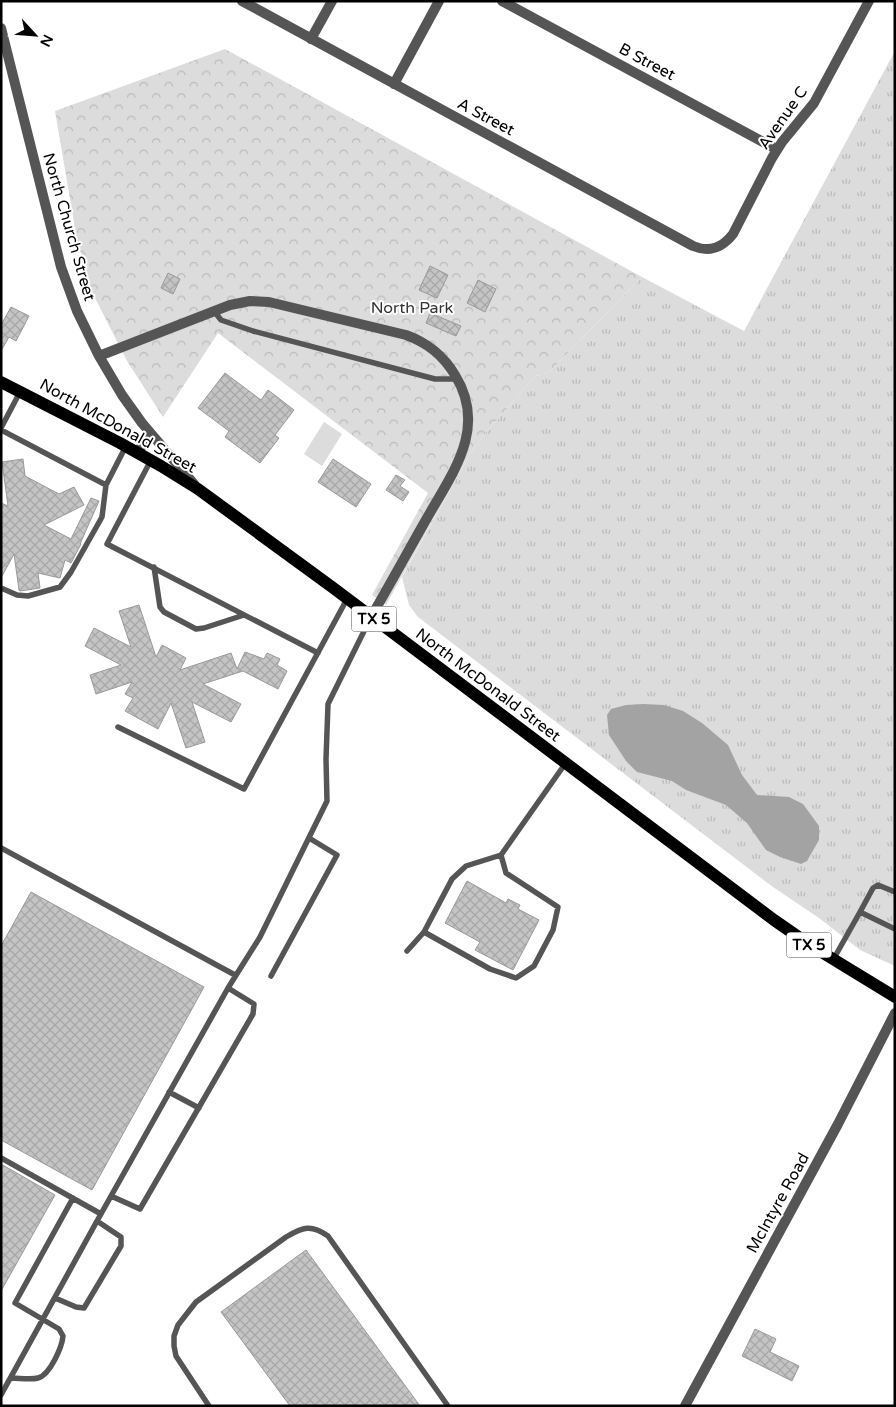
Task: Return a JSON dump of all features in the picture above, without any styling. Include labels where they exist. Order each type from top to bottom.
[{"type":"main road","name":"North McDonald Street","points":[[1,382],[126,446],[198,489],[774,920],[833,960],[895,997]]},
{"type":"street","name":"A Street","points":[[242,1],[693,246],[706,250],[718,248]]},
{"type":"street","points":[[311,39],[332,1]]},
{"type":"street","points":[[394,84],[438,1]]},
{"type":"street","name":"B Street","points":[[502,1],[776,150]]},
{"type":"street","name":"Avenue C","points":[[718,248],[725,244],[734,234],[776,150],[814,103],[869,1]]},
{"type":"street","name":"North Church Street","points":[[1,28],[61,267],[77,311],[99,356],[122,395],[149,432],[198,489]]},
{"type":"street","points":[[99,356],[239,302],[268,302],[406,335],[422,342],[438,353],[458,379],[466,398],[469,413],[468,433],[464,446],[445,486],[371,617]]},
{"type":"street","points":[[138,453],[149,432]]},
{"type":"street","name":"McIntyre Road","points":[[685,1406],[838,1124],[895,1013]]},
{"type":"lane","points":[[214,311],[221,320],[252,331],[435,378],[458,379]]},
{"type":"lane","points":[[20,392],[1,429],[106,484]]},
{"type":"lane","points":[[1,588],[17,595],[28,596],[60,586],[71,572],[102,517],[106,484],[126,446]]},
{"type":"lane","points":[[151,460],[108,544],[318,653]]},
{"type":"lane","points":[[154,567],[160,607],[164,612],[196,629],[244,614]]},
{"type":"lane","points":[[118,727],[244,789],[347,599]]},
{"type":"lane","points":[[1,1395],[235,975],[260,937],[327,801],[328,704],[371,617]]},
{"type":"lane","points":[[407,951],[424,932],[452,879],[466,866],[500,855],[565,764]]},
{"type":"lane","points":[[271,976],[337,855],[309,838]]},
{"type":"lane","points":[[1,848],[235,975]]},
{"type":"lane","points":[[424,932],[490,969],[516,978],[534,966],[553,930],[558,907],[506,873],[500,855]]},
{"type":"lane","points":[[833,960],[873,888],[878,885],[895,892]]},
{"type":"lane","points":[[860,912],[895,929]]},
{"type":"lane","points":[[111,1196],[140,1209],[253,1014],[254,1004],[228,988]]},
{"type":"lane","points":[[169,1092],[199,1108]]},
{"type":"lane","points":[[1,1158],[101,1214]]},
{"type":"lane","points":[[11,1378],[38,1378],[46,1374],[62,1345],[64,1336],[59,1329],[15,1303],[73,1198]]},
{"type":"lane","points":[[55,1298],[76,1308],[84,1308],[121,1246],[121,1237],[97,1221]]},
{"type":"lane","points":[[209,1406],[176,1356],[174,1336],[178,1326],[196,1302],[286,1237],[299,1229],[307,1227],[321,1231],[328,1236],[448,1406]]},
{"type":"green space","name":"North Park","points":[[225,49],[642,277],[548,373],[535,376],[483,436],[470,454],[386,605],[372,595],[428,493],[218,333],[163,417],[127,361],[93,294],[77,240],[55,111]]},
{"type":"green space","points":[[895,51],[895,966],[860,950],[819,918],[773,887],[418,617],[409,605],[402,577],[470,454],[483,436],[535,376],[548,373],[642,277],[744,331]]},
{"type":"green space","points":[[324,422],[342,434],[322,466],[304,454]]},
{"type":"shaded area","points":[[626,705],[664,705],[683,711],[702,723],[728,745],[742,775],[757,795],[789,797],[803,804],[819,826],[819,840],[807,861],[801,864],[766,850],[747,823],[726,805],[686,790],[672,781],[637,772],[626,761],[609,735],[607,715],[611,709]]},
{"type":"building","points":[[430,266],[448,275],[437,298],[419,290]]},
{"type":"building","points":[[168,273],[180,279],[173,294],[161,288]]},
{"type":"building","points":[[478,280],[496,289],[485,312],[467,303]]},
{"type":"building","points":[[11,307],[29,316],[16,341],[9,337],[1,351],[1,325]]},
{"type":"building","points":[[430,313],[461,326],[456,336],[426,323]]},
{"type":"building","points":[[225,373],[261,400],[268,390],[294,410],[275,435],[279,438],[260,463],[225,437],[229,431],[198,408]]},
{"type":"building","points":[[23,459],[25,476],[59,494],[74,487],[84,505],[44,525],[71,539],[91,498],[99,501],[71,563],[65,560],[60,578],[38,573],[40,588],[20,591],[14,554],[1,578],[1,503],[8,506],[2,462]]},
{"type":"building","points":[[333,459],[371,484],[356,507],[318,482]]},
{"type":"building","points":[[396,475],[405,480],[400,486],[409,492],[403,501],[386,490]]},
{"type":"building","points":[[139,605],[156,657],[162,645],[186,658],[180,670],[231,653],[237,669],[245,652],[264,659],[267,653],[280,659],[277,665],[287,671],[278,689],[243,671],[203,684],[241,704],[231,722],[192,702],[205,742],[186,748],[171,703],[158,729],[125,711],[133,698],[125,694],[132,682],[96,694],[90,675],[121,665],[85,646],[94,628],[131,647],[119,611]]},
{"type":"building","points":[[467,881],[506,903],[508,899],[520,905],[518,909],[539,920],[513,970],[475,950],[480,942],[445,923]]},
{"type":"building","points":[[31,892],[204,987],[92,1190],[1,1140],[1,946]]},
{"type":"building","points":[[1,1164],[55,1195],[1,1291]]},
{"type":"building","points":[[306,1250],[420,1406],[290,1406],[221,1312]]},
{"type":"building","points":[[755,1329],[776,1339],[770,1352],[799,1366],[792,1381],[742,1356]]}]
